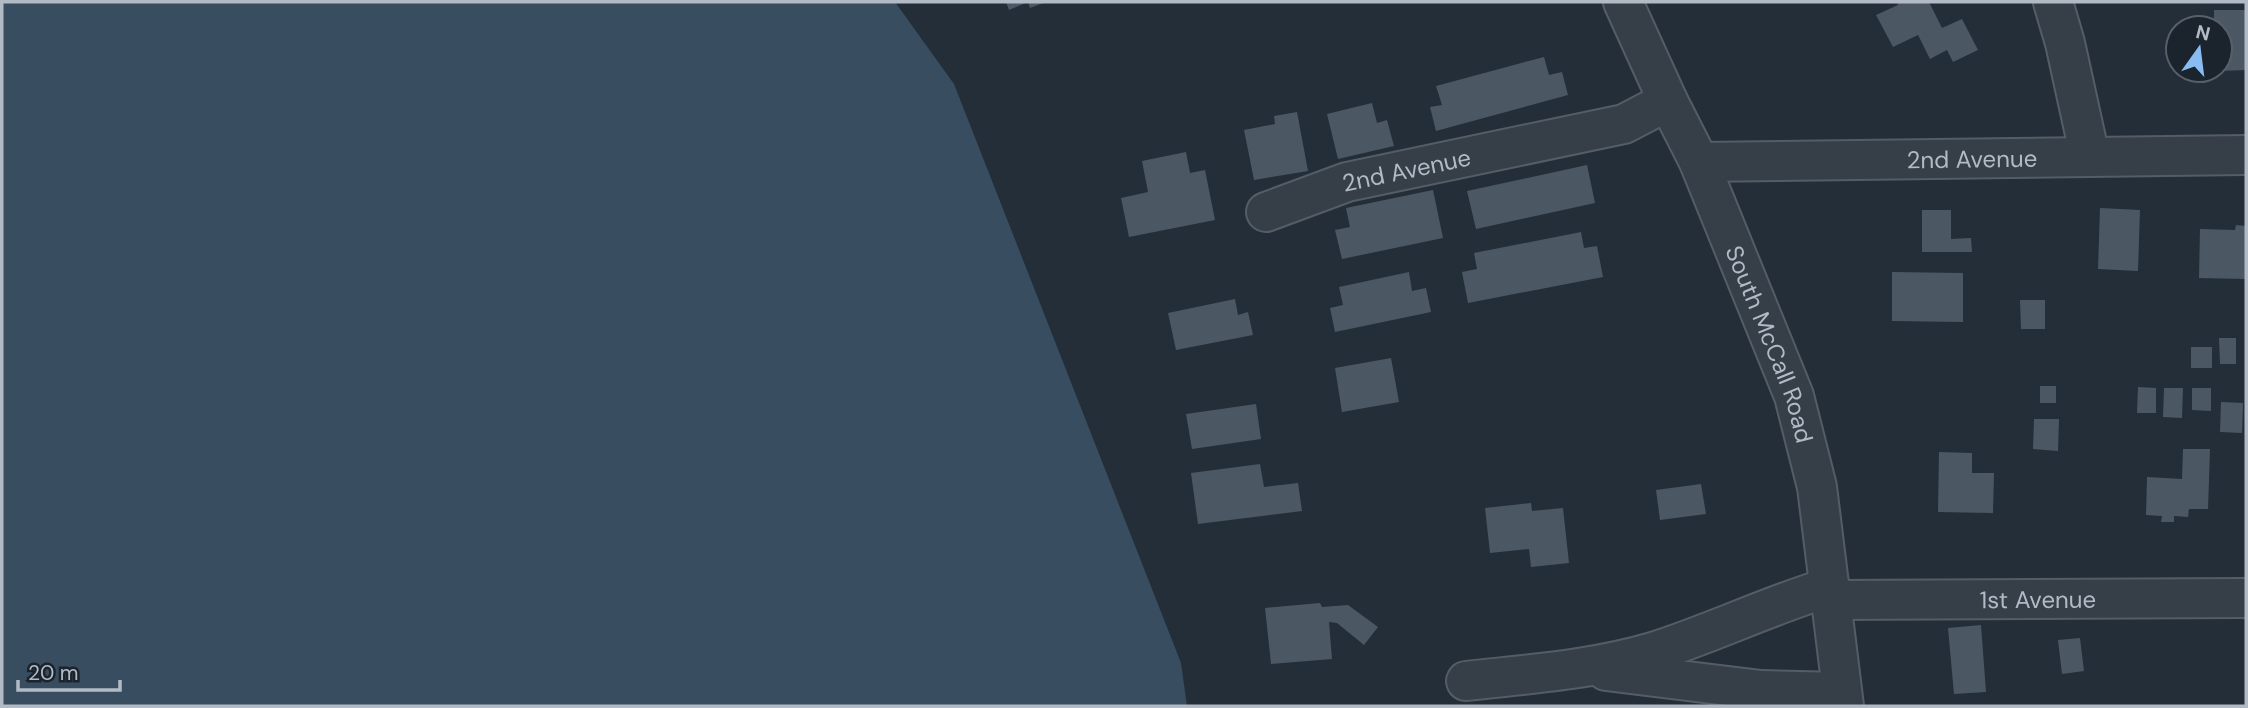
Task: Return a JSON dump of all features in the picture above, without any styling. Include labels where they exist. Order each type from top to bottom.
[{"type":"street","name":"South McCall Road","points":[[1623,2],[1699,162],[1794,396],[1817,488],[1843,699]]},
{"type":"street","points":[[2053,2],[2065,43],[2090,157]]},
{"type":"street","name":"2nd Avenue","points":[[1266,212],[1347,182],[1624,124],[1668,101]]},
{"type":"street","name":"2nd Avenue","points":[[1699,162],[2246,155]]},
{"type":"street","name":"1st Avenue","points":[[1586,668],[1652,652],[1733,624],[1787,600],[1831,593],[2246,598]]},
{"type":"street","points":[[1466,681],[1586,668],[1843,699]]},
{"type":"water","points":[[2,2],[895,2],[954,84],[1181,663],[1187,706],[2,706]]},
{"type":"building","points":[[1006,2],[1028,2],[1009,10]]},
{"type":"building","points":[[1028,2],[1046,2],[1030,8]]},
{"type":"building","points":[[1897,2],[1929,2],[1942,28],[1962,19],[1978,50],[1953,62],[1947,50],[1930,59],[1918,35],[1893,47],[1876,15],[1898,5]]},
{"type":"building","points":[[2214,10],[2246,10],[2246,70],[2234,70],[2234,14],[2214,14]]},
{"type":"building","points":[[1544,57],[1549,75],[1562,72],[1568,95],[1436,131],[1430,107],[1442,105],[1436,86]]},
{"type":"building","points":[[1372,103],[1377,123],[1387,120],[1394,146],[1338,159],[1327,114]]},
{"type":"building","points":[[1297,112],[1308,171],[1254,180],[1244,130],[1275,124],[1274,116]]},
{"type":"building","points":[[1186,152],[1190,173],[1205,170],[1215,220],[1129,237],[1121,198],[1148,192],[1142,161]]},
{"type":"building","points":[[1587,165],[1595,203],[1476,229],[1467,191]]},
{"type":"building","points":[[1433,190],[1443,238],[1342,259],[1335,230],[1350,227],[1346,208]]},
{"type":"building","points":[[2100,208],[2140,210],[2138,271],[2098,269]]},
{"type":"building","points":[[1922,210],[1951,210],[1951,239],[1971,238],[1972,252],[1922,252]]},
{"type":"building","points":[[2236,225],[2246,226],[2246,279],[2199,278],[2200,229],[2235,230]]},
{"type":"building","points":[[1581,232],[1584,248],[1597,246],[1603,277],[1468,303],[1462,272],[1477,269],[1474,253]]},
{"type":"building","points":[[1409,272],[1412,291],[1426,288],[1431,312],[1335,332],[1330,308],[1343,305],[1339,287]]},
{"type":"building","points":[[1892,272],[1963,273],[1963,322],[1892,321]]},
{"type":"building","points":[[1235,299],[1238,315],[1248,312],[1253,335],[1176,350],[1168,313]]},
{"type":"building","points":[[2020,300],[2045,300],[2045,329],[2021,329]]},
{"type":"building","points":[[2219,338],[2236,338],[2236,364],[2220,364]]},
{"type":"building","points":[[2191,347],[2212,347],[2212,368],[2191,368]]},
{"type":"building","points":[[1391,358],[1399,402],[1342,412],[1335,368]]},
{"type":"building","points":[[2040,386],[2056,386],[2056,403],[2040,403]]},
{"type":"building","points":[[2138,387],[2156,388],[2156,413],[2137,413]]},
{"type":"building","points":[[2164,388],[2183,388],[2182,418],[2163,417]]},
{"type":"building","points":[[2192,388],[2211,388],[2211,411],[2192,410]]},
{"type":"building","points":[[2221,402],[2243,403],[2242,433],[2220,432]]},
{"type":"building","points":[[1256,404],[1261,439],[1192,449],[1186,414]]},
{"type":"building","points":[[2034,419],[2059,419],[2058,451],[2033,449]]},
{"type":"building","points":[[2183,449],[2210,449],[2208,509],[2189,509],[2188,517],[2174,516],[2174,522],[2161,522],[2162,516],[2146,515],[2147,477],[2182,479]]},
{"type":"building","points":[[1939,452],[1972,453],[1972,473],[1994,473],[1993,513],[1938,512]]},
{"type":"building","points":[[1260,464],[1264,487],[1298,483],[1302,511],[1198,524],[1191,473]]},
{"type":"building","points":[[1701,484],[1706,514],[1660,520],[1656,490]]},
{"type":"building","points":[[1531,503],[1532,511],[1563,508],[1569,563],[1531,567],[1529,549],[1490,553],[1485,508]]},
{"type":"building","points":[[1320,603],[1322,607],[1348,605],[1378,627],[1364,645],[1337,623],[1329,622],[1332,659],[1271,664],[1265,608]]},
{"type":"building","points":[[1981,625],[1986,692],[1954,694],[1948,628]]},
{"type":"building","points":[[2080,638],[2084,671],[2062,674],[2058,640]]}]
